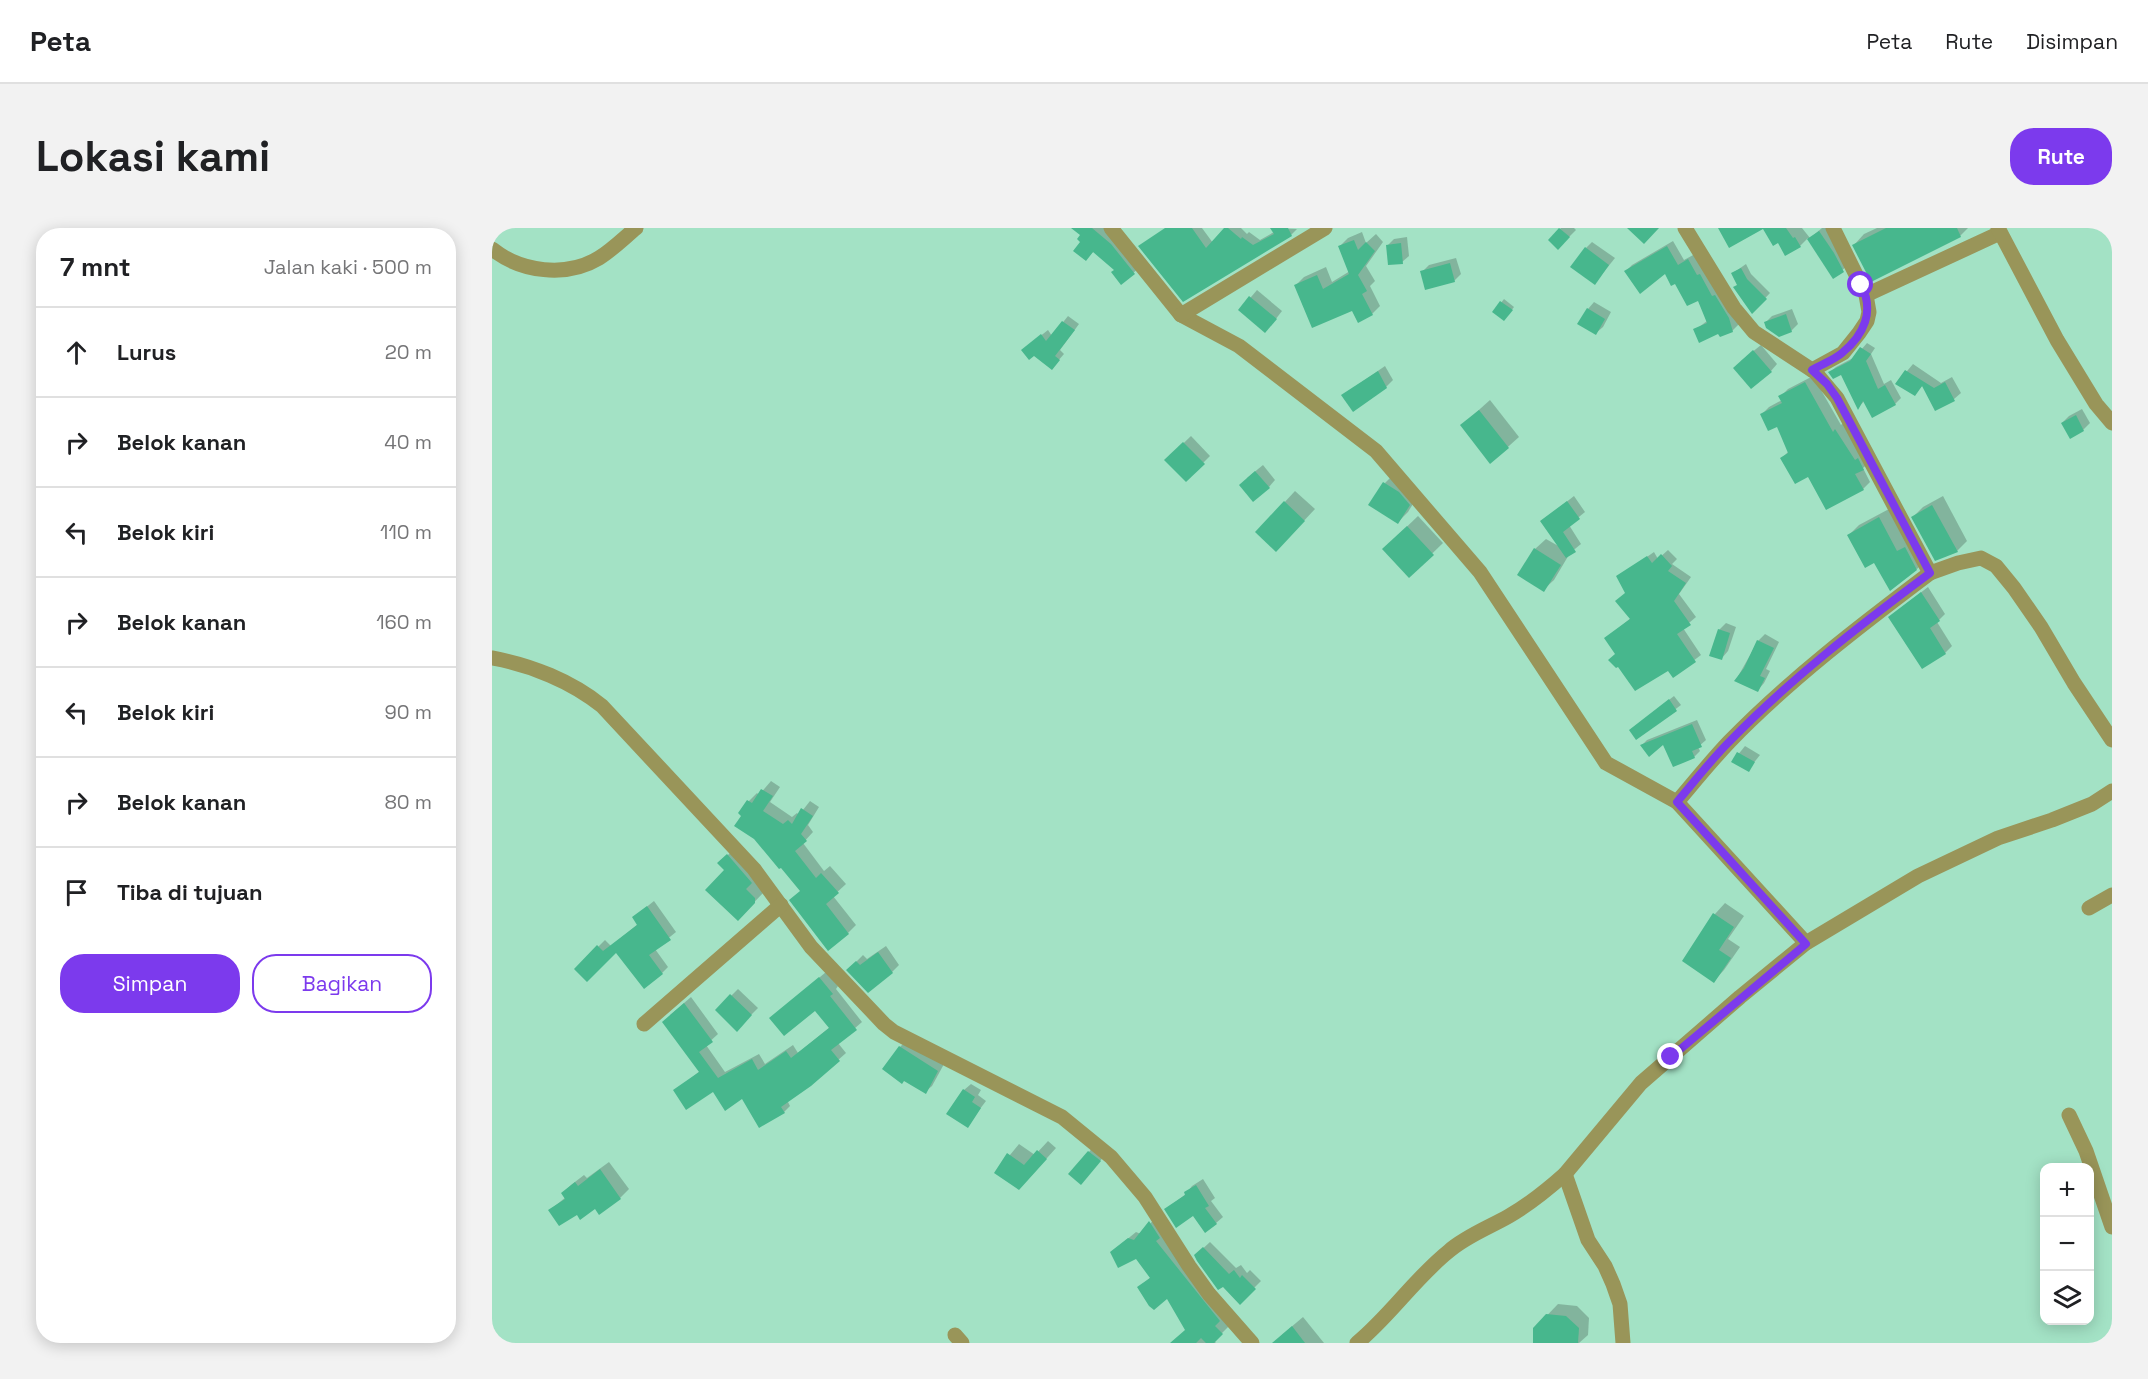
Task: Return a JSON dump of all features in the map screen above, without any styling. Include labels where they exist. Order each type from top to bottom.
[{"type":"street","points":[[492,249],[519,265],[540,269],[564,269],[599,258],[636,228]]},
{"type":"street","points":[[1111,228],[1181,315],[1239,346],[1376,451],[1480,572],[1606,763],[1677,802],[1806,944]]},
{"type":"street","points":[[1181,315],[1325,228]]},
{"type":"street","points":[[1685,228],[1734,308],[1754,332],[1812,370],[1827,384],[1837,398],[1930,573]]},
{"type":"street","points":[[1812,370],[1843,353],[1867,321],[1869,312],[1866,295],[1833,228]]},
{"type":"street","points":[[1866,295],[1999,230],[2057,340],[2096,404],[2112,423]]},
{"type":"street","points":[[1677,802],[1729,742],[1794,682],[1881,610],[1930,573],[1981,558],[1996,566],[2041,627],[2074,683],[2112,740]]},
{"type":"street","points":[[492,658],[509,661],[564,682],[586,693],[602,706],[754,869],[811,947],[894,1032],[1062,1117],[1111,1157],[1145,1197],[1188,1266],[1246,1341]]},
{"type":"street","points":[[1357,1343],[1375,1328],[1430,1268],[1451,1249],[1530,1204],[1565,1174],[1641,1083],[1754,985],[1806,944],[1918,876],[1998,838],[2092,804],[2112,791]]},
{"type":"street","points":[[2089,908],[2112,895]]},
{"type":"street","points":[[644,1024],[781,904]]},
{"type":"street","points":[[2069,1115],[2086,1151],[2112,1227]]},
{"type":"street","points":[[1565,1174],[1588,1240],[1605,1266],[1620,1304],[1623,1343]]},
{"type":"building","points":[[1071,228],[1092,228],[1111,244],[1135,274],[1121,285],[1111,272],[1114,270],[1093,252],[1086,261],[1073,251],[1080,242],[1077,239],[1080,235]]},
{"type":"building","points":[[1165,228],[1192,228],[1206,248],[1224,228],[1228,228],[1253,245],[1274,234],[1270,228],[1288,228],[1292,236],[1183,302],[1138,246]]},
{"type":"building","points":[[1559,228],[1570,237],[1558,250],[1548,240]]},
{"type":"building","points":[[1627,228],[1659,228],[1644,244]]},
{"type":"building","points":[[1718,228],[1786,228],[1801,247],[1785,256],[1778,243],[1773,246],[1763,229],[1729,248]]},
{"type":"building","points":[[1886,228],[1957,228],[1961,237],[1871,282],[1852,245]]},
{"type":"building","points":[[1819,231],[1844,272],[1833,279],[1807,239]]},
{"type":"building","points":[[1354,240],[1358,250],[1366,242],[1375,251],[1358,275],[1367,291],[1362,294],[1373,315],[1358,323],[1352,311],[1312,328],[1294,285],[1317,275],[1323,289],[1349,274],[1338,246]]},
{"type":"building","points":[[1401,243],[1403,264],[1388,265],[1386,245]]},
{"type":"building","points":[[1667,246],[1678,265],[1688,259],[1697,275],[1700,274],[1712,296],[1715,295],[1729,318],[1733,332],[1720,337],[1718,334],[1699,343],[1693,329],[1707,323],[1698,301],[1687,306],[1675,284],[1671,286],[1665,274],[1640,294],[1624,271]]},
{"type":"building","points":[[1585,247],[1609,265],[1595,285],[1570,267]]},
{"type":"building","points":[[1450,263],[1455,282],[1425,290],[1420,271]]},
{"type":"building","points":[[1741,268],[1747,279],[1767,299],[1752,314],[1733,287],[1737,285],[1731,273]]},
{"type":"building","points":[[1249,296],[1277,319],[1265,333],[1238,310]]},
{"type":"building","points":[[1500,301],[1513,310],[1504,321],[1492,312]]},
{"type":"building","points":[[1587,308],[1605,319],[1596,335],[1577,324]]},
{"type":"building","points":[[1786,314],[1792,332],[1779,337],[1766,328],[1764,322]]},
{"type":"building","points":[[1062,321],[1075,330],[1055,356],[1060,360],[1052,370],[1034,356],[1029,360],[1021,350],[1041,334],[1046,341]]},
{"type":"building","points":[[1860,347],[1871,354],[1866,361],[1878,389],[1885,385],[1896,405],[1872,418],[1863,401],[1858,410],[1841,375],[1833,379],[1828,372],[1850,361]]},
{"type":"building","points":[[1753,350],[1772,372],[1751,389],[1733,368]]},
{"type":"building","points":[[1905,370],[1934,388],[1945,382],[1955,401],[1935,411],[1922,386],[1915,396],[1895,384]]},
{"type":"building","points":[[1378,371],[1387,388],[1353,412],[1341,395]]},
{"type":"building","points":[[1805,382],[1833,432],[1835,429],[1855,460],[1858,458],[1864,470],[1855,474],[1864,490],[1826,510],[1808,477],[1795,484],[1780,458],[1788,453],[1777,427],[1768,431],[1760,414],[1782,403],[1778,396]]},
{"type":"building","points":[[1479,410],[1509,448],[1490,464],[1460,425]]},
{"type":"building","points":[[2076,415],[2084,431],[2070,439],[2061,423]]},
{"type":"building","points":[[1183,442],[1205,464],[1186,482],[1164,460]]},
{"type":"building","points":[[1255,471],[1270,488],[1253,502],[1239,485]]},
{"type":"building","points":[[1383,482],[1399,492],[1410,505],[1398,524],[1368,505]]},
{"type":"building","points":[[1284,501],[1305,521],[1276,552],[1255,532]]},
{"type":"building","points":[[1567,501],[1580,519],[1563,532],[1576,552],[1566,558],[1540,521]]},
{"type":"building","points":[[1932,505],[1958,552],[1935,561],[1911,517]]},
{"type":"building","points":[[1879,517],[1897,551],[1905,547],[1917,570],[1890,591],[1874,563],[1865,568],[1847,535]]},
{"type":"building","points":[[1407,526],[1434,555],[1409,578],[1382,549]]},
{"type":"building","points":[[1534,548],[1561,565],[1544,592],[1517,575]]},
{"type":"building","points":[[1661,554],[1672,566],[1668,571],[1686,583],[1674,601],[1691,625],[1677,634],[1696,662],[1673,678],[1668,671],[1635,691],[1618,667],[1616,668],[1608,660],[1615,654],[1604,638],[1630,619],[1615,601],[1625,593],[1616,576],[1647,556],[1652,563]]},
{"type":"building","points":[[1921,592],[1940,621],[1930,628],[1946,654],[1922,669],[1888,617]]},
{"type":"building","points":[[1718,629],[1730,633],[1722,660],[1709,656]]},
{"type":"building","points":[[1757,640],[1774,648],[1760,676],[1765,678],[1758,692],[1734,681],[1744,668]]},
{"type":"building","points":[[1669,699],[1677,711],[1636,740],[1629,730]]},
{"type":"building","points":[[1692,724],[1702,747],[1692,751],[1695,758],[1683,763],[1673,767],[1663,745],[1649,757],[1640,745]]},
{"type":"building","points":[[1737,752],[1755,762],[1749,772],[1731,762]]},
{"type":"building","points":[[761,789],[773,796],[763,811],[783,824],[788,820],[792,824],[801,808],[813,816],[801,834],[807,841],[795,851],[816,878],[821,873],[839,893],[826,904],[849,934],[828,951],[789,900],[800,891],[754,839],[734,826],[741,816],[738,813],[747,800],[752,803]]},
{"type":"building","points":[[727,854],[752,883],[746,889],[755,898],[755,903],[738,921],[705,890],[724,870],[717,863]]},
{"type":"building","points":[[647,906],[671,940],[649,955],[663,974],[644,989],[616,953],[587,982],[574,969],[597,945],[603,951],[637,925],[632,917]]},
{"type":"building","points":[[1713,913],[1734,927],[1719,950],[1731,958],[1714,983],[1682,961]]},
{"type":"building","points":[[878,952],[893,973],[868,993],[846,970],[856,961],[860,965]]},
{"type":"building","points":[[819,977],[833,994],[830,996],[857,1030],[831,1050],[840,1061],[811,1086],[781,1107],[785,1113],[759,1128],[742,1099],[725,1111],[713,1092],[686,1110],[673,1090],[699,1072],[662,1022],[684,1003],[713,1042],[699,1052],[718,1078],[752,1059],[758,1070],[786,1051],[791,1058],[829,1028],[815,1011],[784,1036],[769,1018]]},
{"type":"building","points":[[730,994],[752,1015],[737,1032],[715,1010]]},
{"type":"building","points":[[899,1046],[938,1071],[926,1094],[904,1081],[902,1084],[882,1069]]},
{"type":"building","points":[[963,1089],[975,1097],[972,1102],[981,1108],[968,1128],[946,1114]]},
{"type":"building","points":[[1037,1150],[1047,1159],[1019,1190],[994,1173],[1007,1153],[1024,1165]]},
{"type":"building","points":[[1088,1151],[1101,1161],[1081,1185],[1068,1174]]},
{"type":"building","points":[[600,1169],[621,1199],[599,1215],[595,1209],[580,1220],[577,1215],[559,1226],[548,1210],[565,1199],[561,1193],[575,1182],[578,1186]]},
{"type":"building","points":[[1196,1185],[1209,1206],[1205,1208],[1217,1224],[1205,1233],[1193,1216],[1176,1228],[1164,1209]]},
{"type":"building","points":[[1149,1221],[1160,1238],[1156,1241],[1220,1321],[1215,1326],[1223,1334],[1214,1343],[1206,1343],[1201,1338],[1196,1343],[1170,1343],[1185,1330],[1167,1299],[1154,1310],[1149,1306],[1137,1287],[1150,1278],[1136,1259],[1118,1268],[1110,1252],[1128,1238],[1134,1240]]},
{"type":"building","points":[[1203,1247],[1229,1274],[1234,1270],[1240,1278],[1242,1275],[1256,1289],[1240,1305],[1223,1287],[1218,1290],[1197,1261],[1194,1255]]},
{"type":"building","points":[[1546,1314],[1566,1316],[1579,1328],[1578,1343],[1533,1343],[1533,1328]]},
{"type":"building","points":[[1292,1326],[1305,1343],[1272,1343]]},
{"type":"route","points":[[1671,1057],[1791,954],[1806,944],[1677,802],[1729,742],[1794,682],[1930,573],[1837,398],[1827,384],[1812,370],[1843,353],[1867,321],[1869,312],[1866,295],[1861,285]]}]
